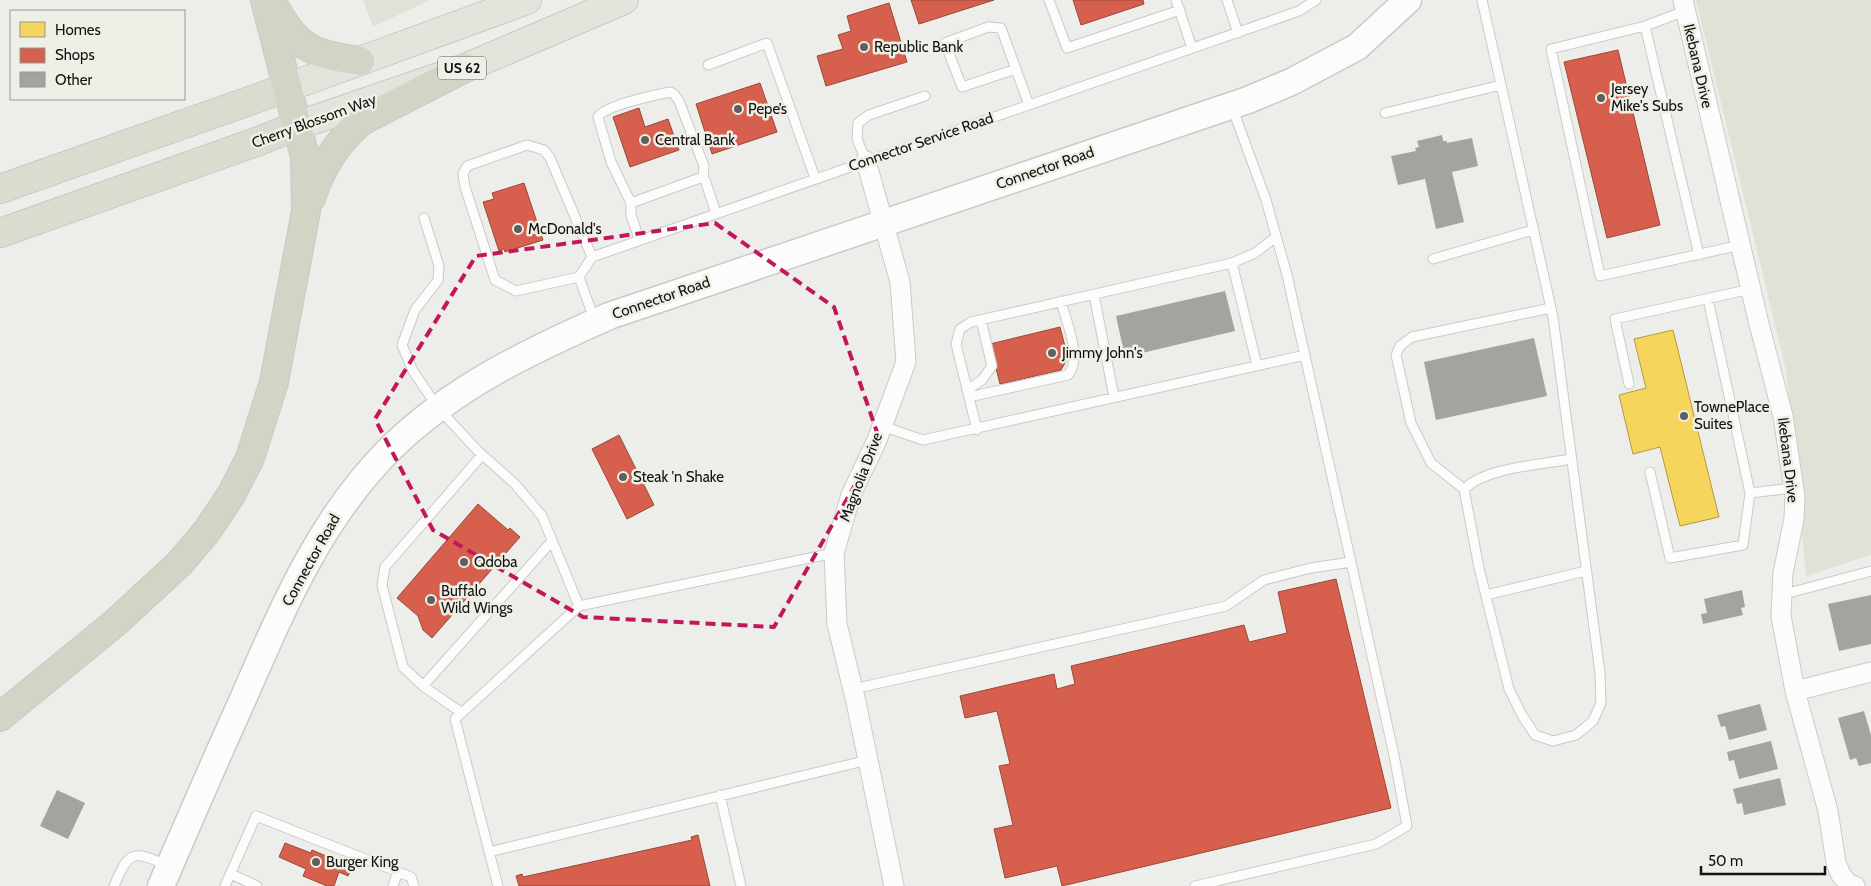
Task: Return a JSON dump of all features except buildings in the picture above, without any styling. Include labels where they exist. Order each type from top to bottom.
[{"type":"highway","points":[[0,717],[115,623],[174,569],[208,531],[231,495],[250,458],[274,382],[306,211],[307,170],[265,0]]},
{"type":"highway","points":[[271,0],[290,32],[306,47],[323,54],[360,61]]},
{"type":"highway","points":[[306,211],[323,167],[350,130],[362,121],[465,68]]},
{"type":"highway","name":"US 62","points":[[0,189],[286,88]]},
{"type":"highway","name":"Cherry Blossom Way","points":[[0,233],[251,144],[296,126]]},
{"type":"main road","name":"US 62","points":[[286,88],[527,0]]},
{"type":"main road","name":"Cherry Blossom Way","points":[[296,126],[465,68],[624,0]]},
{"type":"main road","name":"Connector Road","points":[[166,879],[292,589],[335,514],[390,450],[438,408],[473,383],[517,357],[595,322],[883,222],[1231,105],[1291,82],[1357,47],[1408,0]]},
{"type":"street","name":"Ikebana Drive","points":[[1684,6],[1740,245],[1783,416],[1793,488],[1794,519],[1783,573],[1781,616],[1795,691],[1828,811],[1836,863],[1841,875],[1849,884],[1855,886]]},
{"type":"street","name":"Magnolia Drive","points":[[866,161],[900,282],[906,362],[882,426],[851,495],[834,553],[837,624],[853,689],[894,886]]},
{"type":"street","points":[[1795,691],[1871,672]]},
{"type":"lane","points":[[1049,0],[1067,48],[1180,10]]},
{"type":"lane","points":[[1176,0],[1192,48]]},
{"type":"lane","points":[[1227,0],[1238,32]]},
{"type":"lane","name":"Connector Service Road","points":[[592,257],[639,239],[1299,11],[1316,0]]},
{"type":"lane","points":[[1482,0],[1551,308],[1600,673],[1601,703],[1593,721],[1576,735],[1553,741],[1535,735],[1509,689],[1486,595],[1464,489],[1432,463],[1411,423],[1396,355],[1400,346],[1412,337],[1551,308]]},
{"type":"lane","points":[[1684,6],[1645,26],[1551,49],[1600,276],[1740,245]]},
{"type":"lane","points":[[1645,26],[1698,255]]},
{"type":"lane","points":[[1016,69],[962,87],[945,43],[988,27],[1001,28],[1016,69],[1029,105]]},
{"type":"lane","points":[[708,65],[767,43],[816,178]]},
{"type":"lane","points":[[1385,113],[1501,85]]},
{"type":"lane","points":[[639,239],[631,215],[631,203],[611,162],[598,117],[600,113],[616,107],[670,92],[674,94],[704,166],[703,179],[705,180],[716,213]]},
{"type":"lane","points":[[866,161],[857,139],[858,123],[869,115],[925,96]]},
{"type":"lane","points":[[1195,886],[1376,844],[1407,826],[1351,562],[1287,276],[1266,200],[1231,105]]},
{"type":"lane","points":[[526,145],[544,150],[550,158],[592,257],[579,277],[516,291],[496,280],[465,187],[463,174],[468,166],[526,145]]},
{"type":"lane","points":[[631,203],[700,178],[703,179]]},
{"type":"lane","points":[[424,218],[439,266],[438,280],[415,310],[402,345],[413,372],[438,408],[482,455],[515,484],[542,516],[579,606]]},
{"type":"lane","points":[[1434,259],[1533,230]]},
{"type":"lane","points":[[977,430],[956,344],[960,329],[970,322],[1232,263],[1255,252],[1276,237]]},
{"type":"lane","points":[[1232,263],[1257,365]]},
{"type":"lane","points":[[579,277],[595,322]]},
{"type":"lane","points":[[1629,384],[1615,319],[1751,289]]},
{"type":"lane","points":[[1094,295],[1114,397]]},
{"type":"lane","points":[[1650,472],[1670,558],[1743,545],[1750,493],[1708,299]]},
{"type":"lane","points":[[968,394],[1068,375],[1073,369],[1074,355],[1061,301]]},
{"type":"lane","points":[[968,394],[982,380],[992,366],[982,320]]},
{"type":"lane","points":[[882,426],[923,440],[977,430],[1114,397],[1305,355]]},
{"type":"lane","points":[[462,714],[423,686],[403,667],[382,584],[385,567],[482,455]]},
{"type":"lane","points":[[1464,489],[1473,480],[1489,474],[1571,459]]},
{"type":"lane","points":[[1750,493],[1793,488]]},
{"type":"lane","points":[[423,686],[552,541]]},
{"type":"lane","points":[[498,886],[455,719],[579,606],[834,553]]},
{"type":"lane","points":[[853,689],[1226,606],[1264,580],[1311,568],[1351,562]]},
{"type":"lane","points":[[1486,595],[1586,571]]},
{"type":"lane","points":[[1781,595],[1871,571]]},
{"type":"lane","points":[[489,852],[868,760]]},
{"type":"lane","points":[[720,795],[741,886]]},
{"type":"lane","points":[[225,886],[256,816],[411,877],[414,886]]},
{"type":"lane","points":[[114,886],[123,865],[137,855],[143,855],[166,879]]},
{"type":"lane","points":[[393,886],[398,872]]},
{"type":"lane","points":[[231,874],[257,886]]},
{"type":"highlighted area","points":[[715,223],[834,307],[880,441],[774,627],[583,617],[433,530],[375,419],[476,256]]},
{"type":"shaded area","points":[[363,0],[430,0],[373,27]]},
{"type":"shaded area","points":[[1696,0],[1871,0],[1871,555],[1806,576],[1786,370]]},
{"type":"place","name":"Republic Bank","points":[[864,47]]},
{"type":"place","name":"Jersey Mike's Subs","points":[[1601,98]]},
{"type":"place","name":"Pepe’s","points":[[738,109]]},
{"type":"place","name":"Central Bank","points":[[645,140]]},
{"type":"place","name":"McDonald's","points":[[518,229]]},
{"type":"place","name":"Jimmy John's","points":[[1052,353]]},
{"type":"place","name":"TownePlace Suites","points":[[1684,416]]},
{"type":"place","name":"Steak 'n Shake","points":[[623,477]]},
{"type":"place","name":"Qdoba","points":[[464,562]]},
{"type":"place","name":"Buffalo Wild Wings","points":[[431,600]]},
{"type":"place","name":"Burger King","points":[[316,862]]}]
